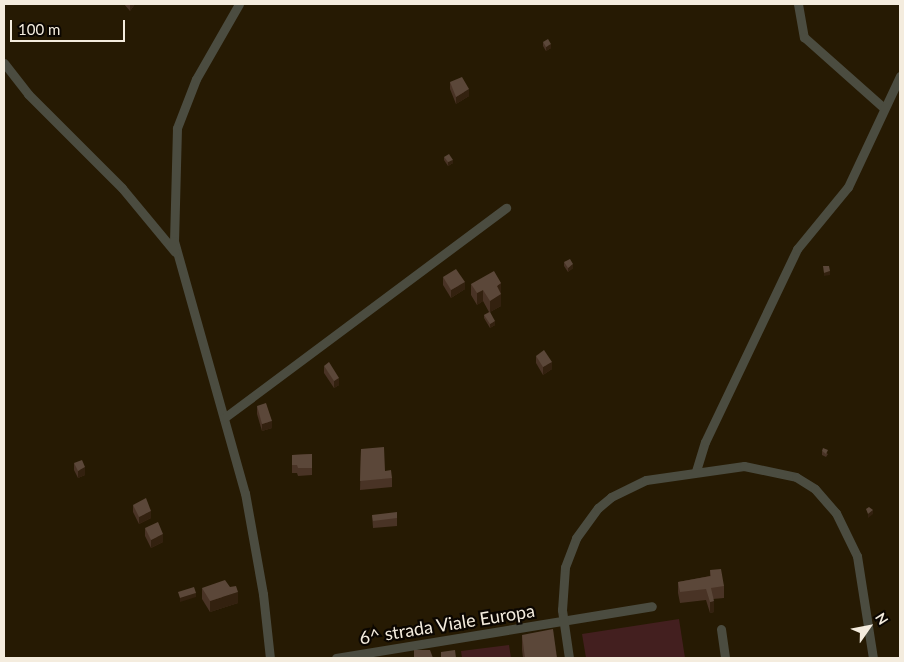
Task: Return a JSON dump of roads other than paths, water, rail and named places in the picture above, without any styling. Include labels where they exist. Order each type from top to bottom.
[{"type":"street","points":[[239,4],[196,78],[177,128],[174,229],[176,254],[224,418],[250,516],[270,658]]},
{"type":"street","points":[[798,4],[804,37],[884,108]]},
{"type":"street","points":[[4,63],[28,94],[122,188],[176,254]]},
{"type":"street","points":[[696,472],[705,442],[797,249],[848,187],[900,76]]},
{"type":"street","points":[[224,418],[506,208]]},
{"type":"street","points":[[569,658],[564,621],[565,567],[576,538],[598,508],[611,497],[646,480],[732,466],[760,467],[796,477],[821,495],[836,513],[853,543],[873,658]]},
{"type":"street","name":"6^ strada Viale Europa","points":[[336,658],[393,654],[652,606]]},
{"type":"street","points":[[721,629],[725,658]]}]
